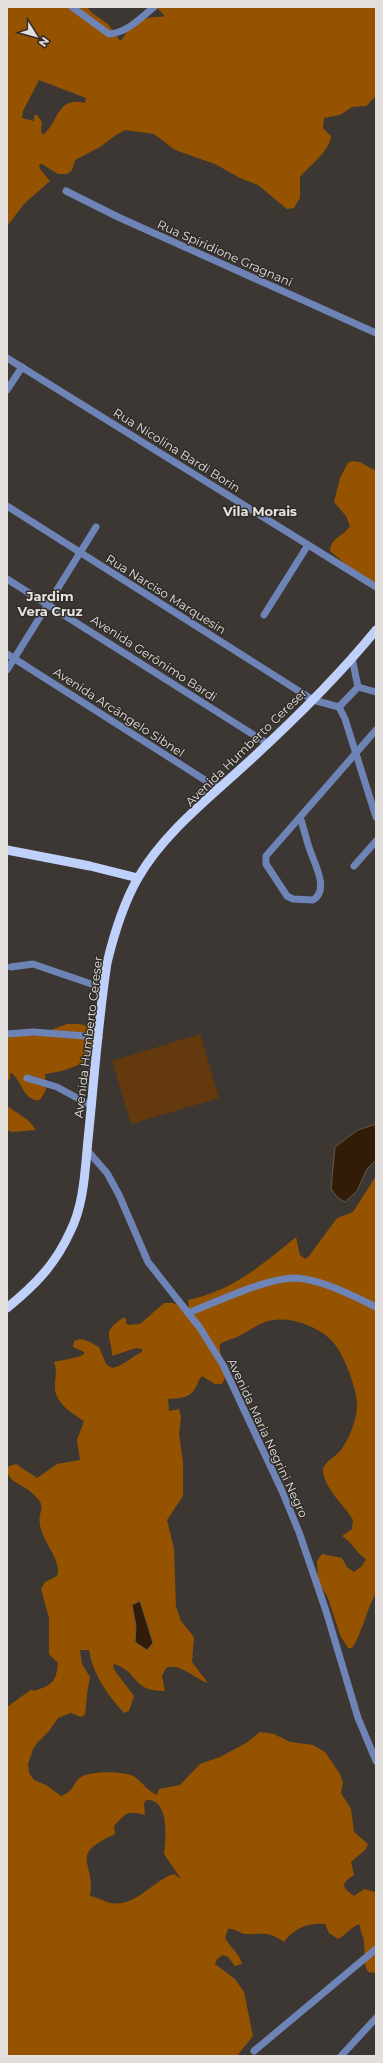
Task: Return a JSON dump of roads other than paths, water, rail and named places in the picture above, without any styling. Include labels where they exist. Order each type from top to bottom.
[{"type":"main road","name":"Avenida Humberto Cereser","points":[[7,1308],[34,1285],[58,1256],[71,1231],[81,1196],[92,1106],[103,988],[114,933],[138,878],[163,844],[313,700],[376,630]]},
{"type":"main road","points":[[7,850],[90,866],[138,878]]},
{"type":"main road","points":[[7,1315],[34,1285]]},
{"type":"street","points":[[72,7],[109,34],[118,34],[154,7]]},
{"type":"street","name":"Rua Spiridione Gragnani","points":[[66,191],[118,217],[376,333]]},
{"type":"street","name":"Rua Nicolina Bardi Borin","points":[[7,358],[376,587]]},
{"type":"street","points":[[7,390],[22,367]]},
{"type":"street","name":"Rua Narciso Marquesin","points":[[7,506],[313,700],[339,707]]},
{"type":"street","points":[[7,670],[96,527]]},
{"type":"street","points":[[264,615],[308,545]]},
{"type":"street","name":"Avenida Gerônimo Bardi","points":[[7,578],[268,744]]},
{"type":"street","name":"Avenida Arcângelo Sibnel","points":[[7,654],[219,789]]},
{"type":"street","points":[[352,658],[358,687]]},
{"type":"street","points":[[358,687],[376,692]]},
{"type":"street","points":[[358,687],[339,707],[345,719],[376,817]]},
{"type":"street","points":[[300,817],[310,850],[319,872],[321,885],[320,892],[313,900],[293,899],[288,896],[265,862],[266,856],[300,817],[356,754],[376,730]]},
{"type":"street","points":[[354,866],[376,841]]},
{"type":"street","points":[[11,967],[33,964],[103,988]]},
{"type":"street","points":[[7,1034],[33,1032],[99,1037]]},
{"type":"street","points":[[27,1078],[57,1087],[92,1106]]},
{"type":"street","name":"Avenida Maria Negrini Negro","points":[[87,1150],[106,1173],[119,1195],[148,1262],[213,1347],[223,1365],[282,1491],[300,1536],[326,1611],[358,1718],[376,1761]]},
{"type":"street","points":[[188,1313],[261,1285],[283,1279],[297,1278],[328,1286],[376,1308]]},
{"type":"street","points":[[254,2051],[376,1949]]},
{"type":"street","points":[[341,2056],[376,2018]]},
{"type":"district","name":"Vila Morais","points":[[260,511]]},
{"type":"district","name":"Jardim Vera Cruz","points":[[50,604]]}]
